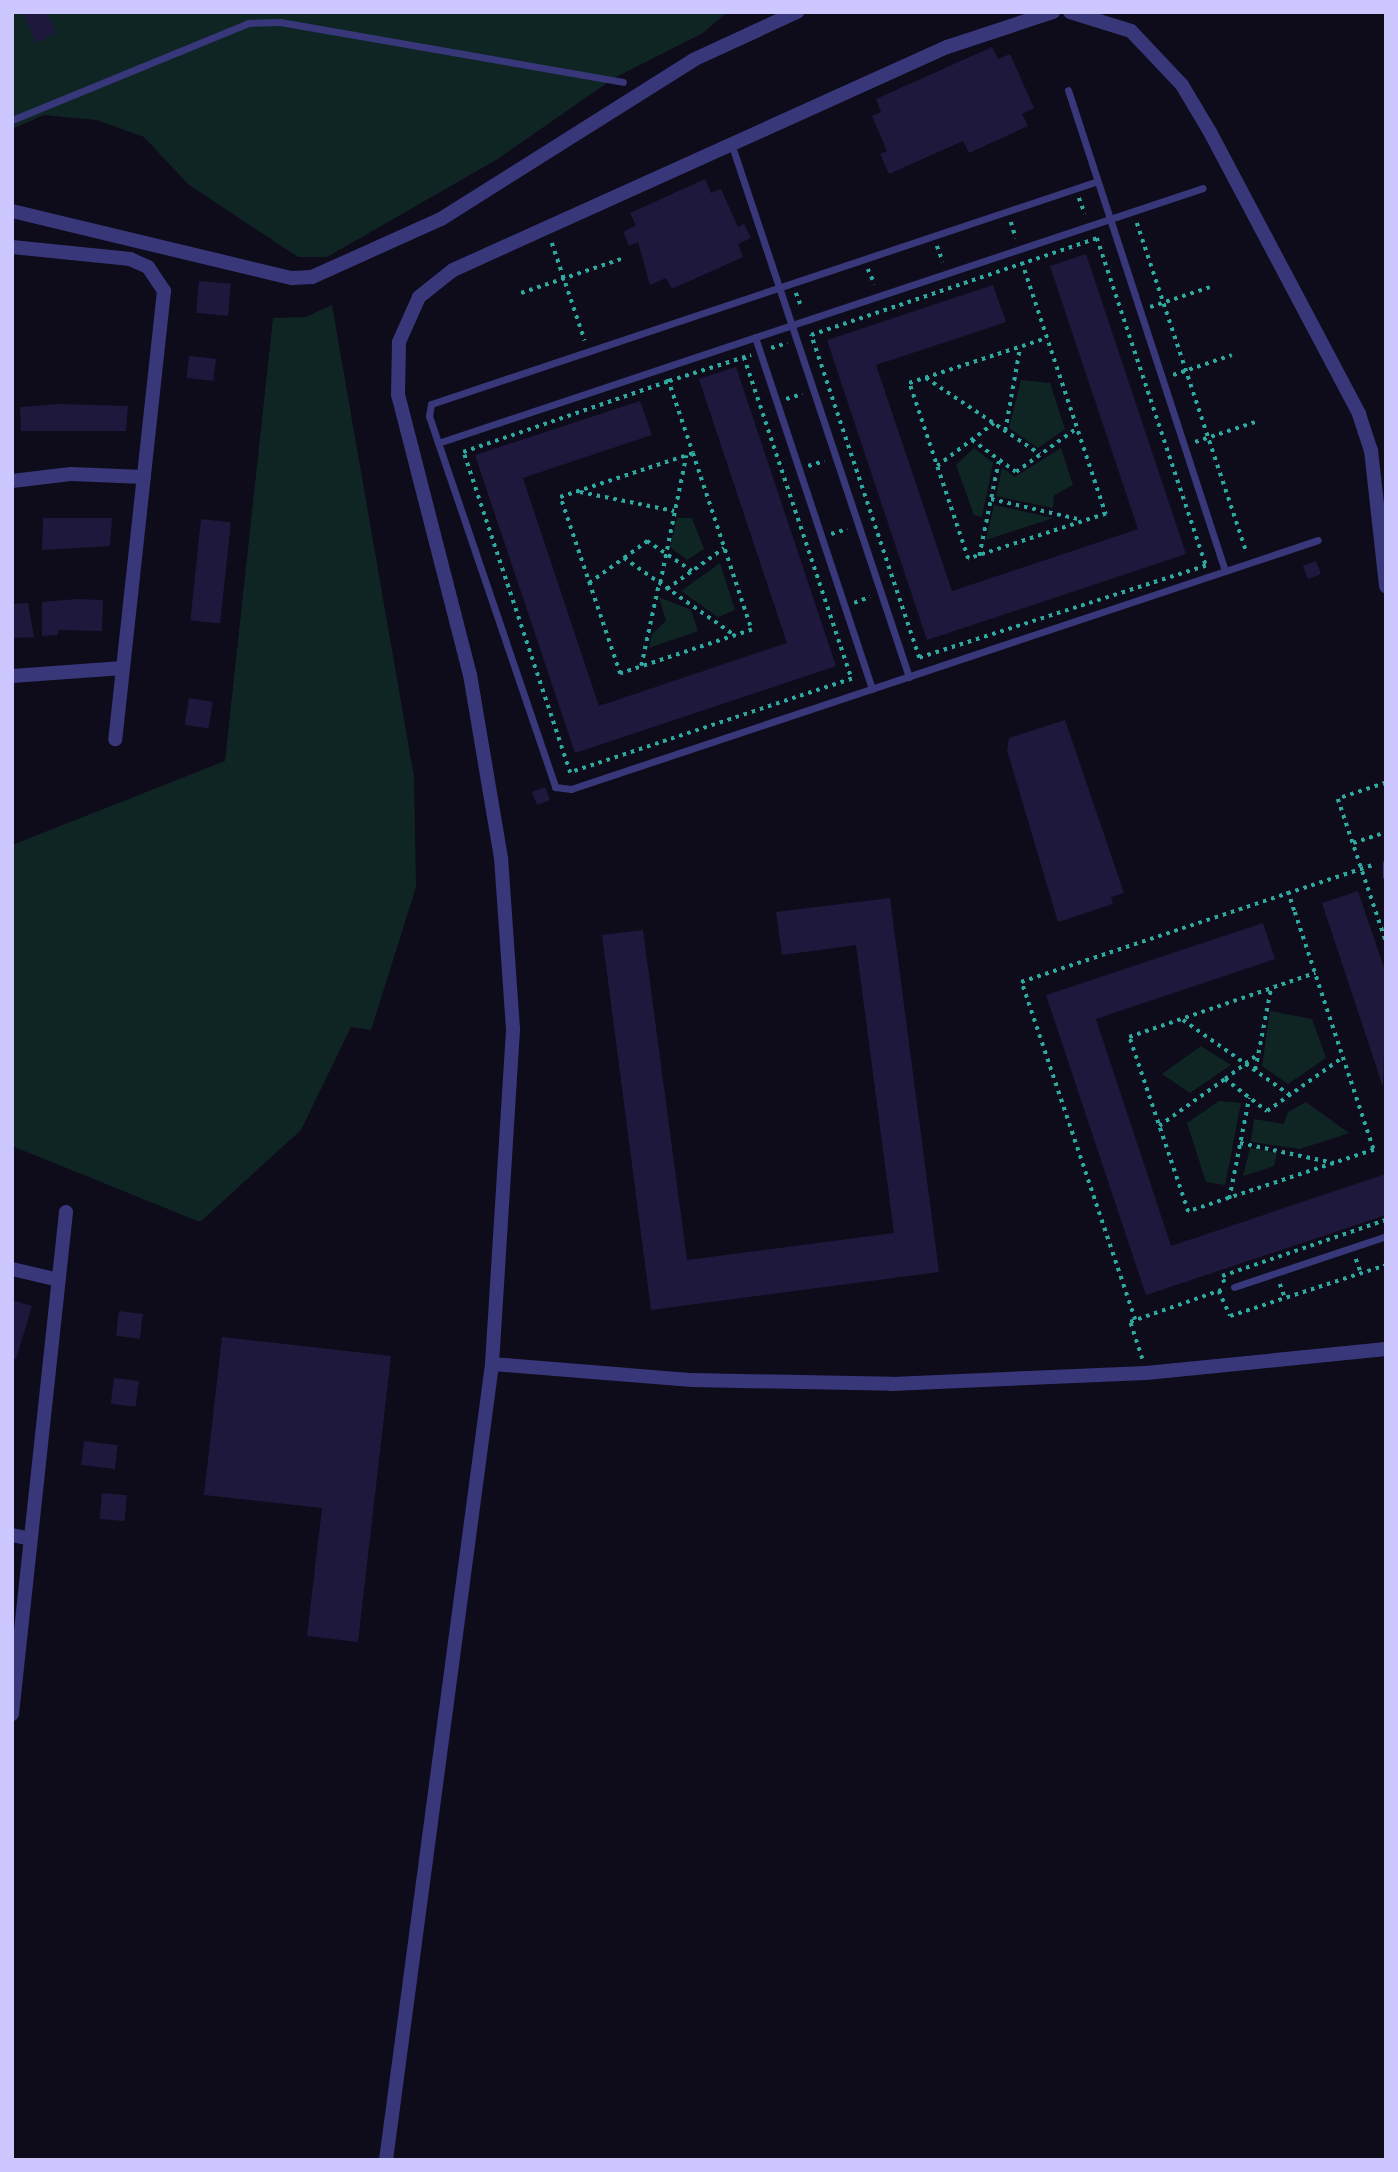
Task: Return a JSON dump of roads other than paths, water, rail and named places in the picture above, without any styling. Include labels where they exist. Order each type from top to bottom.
[{"type":"street","points":[[12,211],[292,278],[312,276],[441,219],[693,60],[797,12]]},
{"type":"street","points":[[386,2160],[492,1364],[513,1029],[501,858],[470,675],[398,395],[399,342],[419,297],[453,270],[730,143],[996,26],[1052,12]]},
{"type":"street","points":[[1070,12],[1131,31],[1182,85],[1217,144],[1359,414],[1371,450],[1386,586]]},
{"type":"street","points":[[12,247],[130,260],[160,279],[165,306],[115,739]]},
{"type":"street","points":[[12,481],[71,474],[144,477]]},
{"type":"street","points":[[12,676],[123,668]]},
{"type":"street","points":[[12,1714],[66,1212]]},
{"type":"street","points":[[12,1269],[59,1280]]},
{"type":"street","points":[[492,1364],[692,1380],[892,1384],[1146,1374],[1386,1349]]},
{"type":"street","points":[[12,1535],[31,1539]]},
{"type":"lane","points":[[12,120],[248,23],[280,22],[623,82]]},
{"type":"lane","points":[[1068,90],[1095,182],[1225,571]]},
{"type":"lane","points":[[730,143],[909,677]]},
{"type":"lane","points":[[1095,182],[431,404],[438,443],[555,787],[571,789],[1318,540]]},
{"type":"lane","points":[[438,443],[1203,188]]},
{"type":"lane","points":[[755,337],[873,689]]},
{"type":"lane","points":[[1384,864],[1386,876]]},
{"type":"lane","points":[[1234,1287],[1386,1236]]}]
